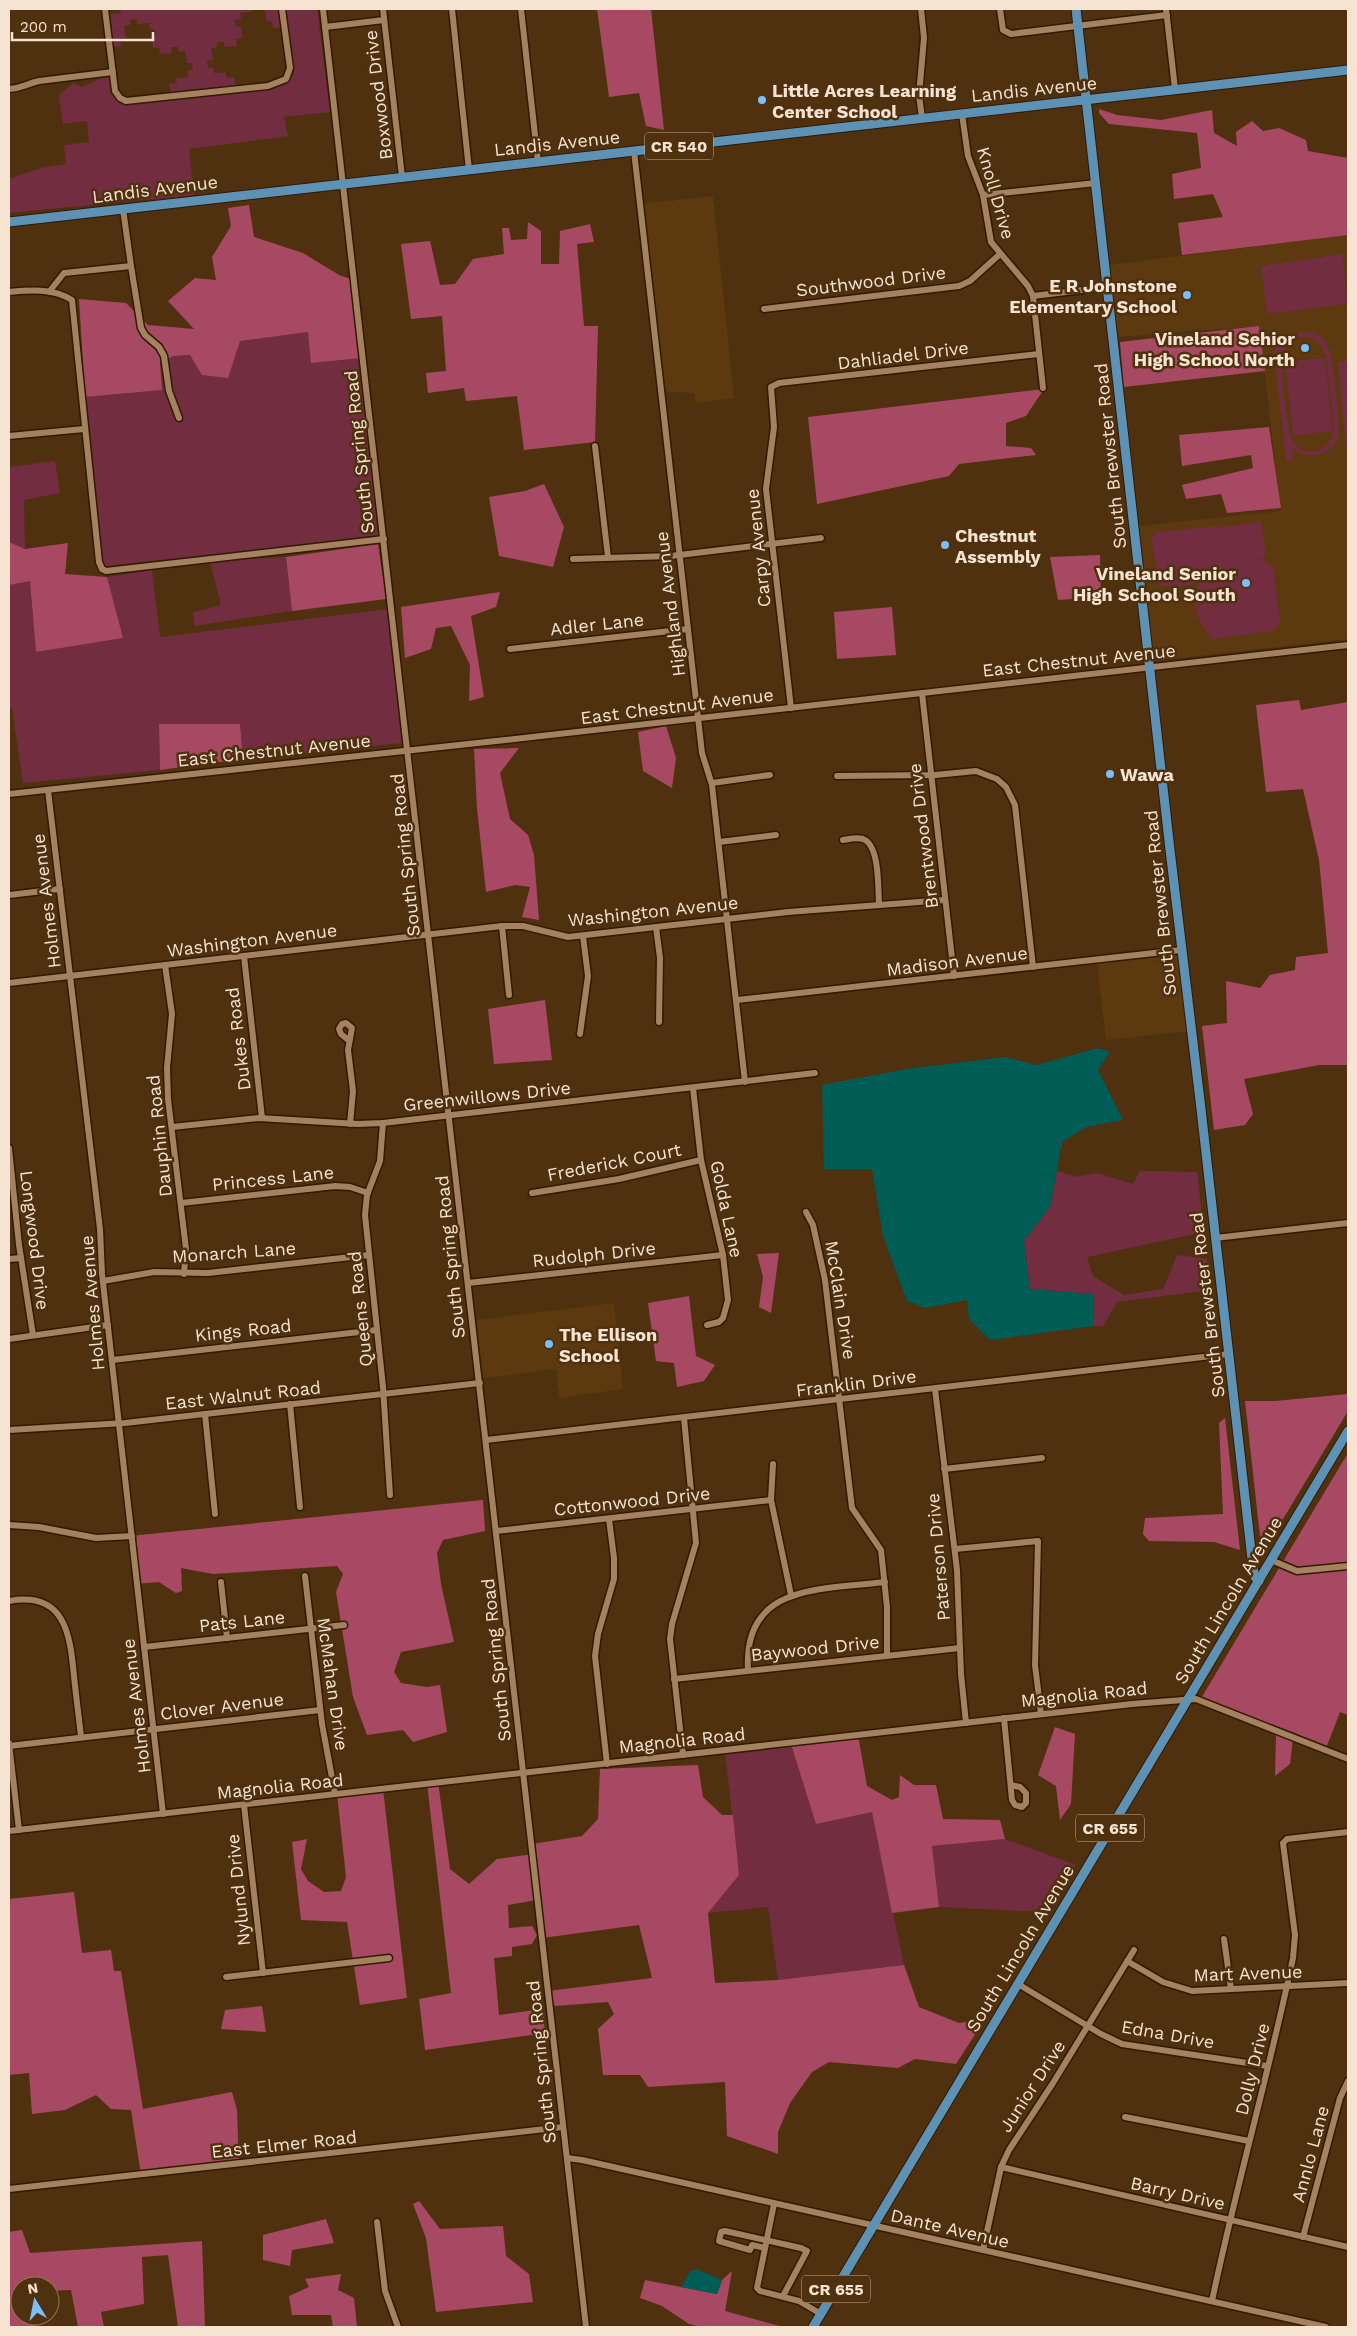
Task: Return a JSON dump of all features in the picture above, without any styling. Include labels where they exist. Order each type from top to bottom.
[{"type":"main road","name":"South Brewster Road","points":[[1076,9],[1151,667],[1181,950],[1253,1568],[1255,1577],[1259,1581]]},
{"type":"main road","name":"Landis Avenue","points":[[9,222],[1348,70]]},
{"type":"main road","name":"South Lincoln Avenue","points":[[813,2327],[1348,1431]]},
{"type":"street","points":[[105,9],[112,72],[117,94],[126,101],[258,88],[281,82],[288,75],[290,68],[282,9]]},
{"type":"street","name":"South Spring Road","points":[[323,9],[586,2327]]},
{"type":"street","name":"Boxwood Drive","points":[[383,9],[402,177]]},
{"type":"street","points":[[452,9],[469,170]]},
{"type":"street","points":[[521,9],[538,162]]},
{"type":"street","points":[[921,9],[924,38],[919,95],[922,118]]},
{"type":"street","points":[[1000,9],[1004,32],[1011,34],[1166,12],[1175,90]]},
{"type":"street","points":[[325,27],[384,20]]},
{"type":"street","points":[[9,89],[23,88],[28,83],[39,80],[112,72]]},
{"type":"street","name":"Knoll Drive","points":[[962,114],[968,156],[983,195],[989,234],[993,246],[1028,286],[1033,296],[1043,388]]},
{"type":"street","name":"Highland Avenue","points":[[634,151],[703,760],[712,783],[746,1082]]},
{"type":"street","points":[[983,195],[1096,183]]},
{"type":"street","points":[[123,209],[140,328],[159,347],[164,356],[169,391],[178,418]]},
{"type":"street","name":"Southwood Drive","points":[[764,309],[959,286],[970,281],[1000,254]]},
{"type":"street","points":[[48,292],[64,273],[130,266]]},
{"type":"street","points":[[1033,296],[1107,287]]},
{"type":"street","points":[[9,292],[29,290],[48,292],[72,300],[99,562],[106,571],[384,539]]},
{"type":"street","name":"Dahliadel Drive","points":[[771,386],[779,383],[1039,354]]},
{"type":"street","name":"Carpy Avenue","points":[[771,386],[774,432],[766,489],[791,708]]},
{"type":"street","points":[[9,436],[84,429]]},
{"type":"street","points":[[595,446],[608,557]]},
{"type":"street","points":[[573,558],[679,555],[821,538]]},
{"type":"street","name":"Adler Lane","points":[[510,649],[688,629]]},
{"type":"street","name":"East Chestnut Avenue","points":[[9,794],[1348,645]]},
{"type":"street","name":"Brentwood Drive","points":[[922,693],[954,976]]},
{"type":"street","points":[[837,776],[931,775],[976,771],[997,778],[1010,794],[1015,804],[1033,967]]},
{"type":"street","points":[[712,783],[770,776]]},
{"type":"street","name":"Holmes Avenue","points":[[48,790],[100,1229],[103,1281],[163,1814]]},
{"type":"street","points":[[718,842],[776,835]]},
{"type":"street","points":[[843,840],[862,839],[871,845],[876,861],[880,905]]},
{"type":"street","points":[[9,895],[60,889]]},
{"type":"street","name":"Washington Avenue","points":[[9,983],[502,926],[523,926],[568,937],[727,919],[945,900]]},
{"type":"street","points":[[502,926],[509,995]]},
{"type":"street","points":[[656,927],[660,958],[659,1022]]},
{"type":"street","points":[[580,1034],[588,972],[583,936]]},
{"type":"street","name":"Madison Avenue","points":[[737,1000],[1181,950]]},
{"type":"street","name":"Dukes Road","points":[[244,956],[262,1118]]},
{"type":"street","name":"Dauphin Road","points":[[166,965],[172,1014],[167,1075],[186,1249],[184,1274]]},
{"type":"street","points":[[346,1039],[339,1029],[342,1024],[346,1023],[352,1028],[348,1050],[353,1091],[350,1124]]},
{"type":"street","name":"Greenwillows Drive","points":[[172,1127],[262,1118],[350,1124],[383,1123],[815,1074]]},
{"type":"street","name":"Golda Lane","points":[[693,1088],[701,1160],[723,1255],[727,1307],[719,1322],[707,1325]]},
{"type":"street","name":"Queens Road","points":[[383,1123],[380,1160],[368,1193],[365,1215],[383,1394],[390,1494]]},
{"type":"street","name":"Longwood Drive","points":[[9,1148],[21,1258],[33,1335]]},
{"type":"street","name":"Frederick Court","points":[[532,1193],[619,1179],[701,1160]]},
{"type":"street","name":"Princess Lane","points":[[181,1203],[335,1186],[350,1187],[368,1193]]},
{"type":"street","name":"McClain Drive","points":[[806,1212],[813,1225],[820,1255],[840,1400],[852,1508],[881,1550],[885,1582],[887,1655]]},
{"type":"street","points":[[1215,1238],[1348,1223]]},
{"type":"street","name":"Monarch Lane","points":[[103,1281],[157,1272],[208,1273],[369,1254]]},
{"type":"street","name":"Rudolph Drive","points":[[468,1284],[723,1255]]},
{"type":"street","points":[[9,1259],[21,1258]]},
{"type":"street","points":[[9,1339],[108,1325]]},
{"type":"street","name":"Kings Road","points":[[112,1360],[377,1330]]},
{"type":"street","name":"Franklin Drive","points":[[486,1440],[1229,1354]]},
{"type":"street","name":"East Walnut Road","points":[[9,1430],[119,1424],[480,1383]]},
{"type":"street","name":"Paterson Drive","points":[[935,1389],[959,1589],[960,1648],[966,1723]]},
{"type":"street","points":[[290,1404],[300,1507]]},
{"type":"street","points":[[205,1414],[215,1514]]},
{"type":"street","points":[[683,1755],[674,1679],[671,1632],[695,1549],[694,1509],[684,1418]]},
{"type":"street","points":[[944,1469],[1042,1458]]},
{"type":"street","points":[[773,1464],[771,1500],[791,1595]]},
{"type":"street","name":"Cottonwood Drive","points":[[496,1531],[771,1500]]},
{"type":"street","points":[[607,1764],[595,1656],[598,1634],[614,1578],[614,1558],[609,1518]]},
{"type":"street","points":[[9,1525],[39,1527],[96,1538],[132,1536]]},
{"type":"street","points":[[955,1549],[1038,1541],[1035,1665],[1041,1714]]},
{"type":"street","points":[[1271,1560],[1297,1570],[1348,1566]]},
{"type":"street","name":"McMahan Drive","points":[[305,1576],[320,1710],[335,1794]]},
{"type":"street","points":[[221,1582],[227,1638]]},
{"type":"street","points":[[748,1670],[750,1642],[757,1624],[768,1610],[791,1595],[885,1582]]},
{"type":"street","points":[[9,1600],[29,1600],[43,1603],[55,1612],[66,1625],[72,1653],[81,1737]]},
{"type":"street","name":"Pats Lane","points":[[144,1647],[344,1625]]},
{"type":"street","name":"Baywood Drive","points":[[674,1679],[960,1648]]},
{"type":"street","name":"Magnolia Road","points":[[9,1831],[1004,1718],[1188,1700],[1199,1700],[1348,1759]]},
{"type":"street","name":"Clover Avenue","points":[[9,1745],[320,1710]]},
{"type":"street","points":[[1004,1718],[1011,1785]]},
{"type":"street","points":[[9,1745],[19,1830]]},
{"type":"street","name":"Nylund Drive","points":[[244,1805],[263,1973]]},
{"type":"street","name":"Dolly Drive","points":[[1212,2302],[1229,2220],[1268,2066],[1295,1944],[1284,1841],[1348,1832]]},
{"type":"street","points":[[1224,1940],[1231,1989]]},
{"type":"street","name":"Junior Drive","points":[[983,2250],[1001,2167],[1019,2134],[1053,2083],[1134,1950]]},
{"type":"street","points":[[226,1977],[389,1958]]},
{"type":"street","name":"Mart Avenue","points":[[1127,1961],[1163,1982],[1186,1990],[1348,1983]]},
{"type":"street","name":"Edna Drive","points":[[1018,1984],[1111,2040],[1129,2046],[1268,2066]]},
{"type":"street","name":"Annlo Lane","points":[[1303,2237],[1340,2098],[1348,2081]]},
{"type":"street","points":[[1125,2117],[1249,2141]]},
{"type":"street","name":"East Elmer Road","points":[[9,2189],[563,2127]]},
{"type":"street","name":"Dante Avenue","points":[[567,2158],[1326,2327]]},
{"type":"street","name":"Barry Drive","points":[[1001,2167],[1348,2247]]},
{"type":"street","points":[[774,2204],[757,2288],[760,2291],[799,2301],[821,2314]]},
{"type":"street","points":[[377,2222],[385,2291],[398,2327]]},
{"type":"street","points":[[753,2242],[750,2250],[719,2241],[721,2232],[725,2231],[753,2242],[801,2248],[807,2251],[783,2296]]},
{"type":"shaded area","points":[[120,9],[251,9],[252,12],[240,13],[241,19],[235,20],[236,27],[241,26],[242,38],[236,39],[237,46],[224,47],[224,42],[217,42],[217,47],[211,48],[213,60],[207,61],[208,68],[213,67],[214,73],[226,72],[226,78],[234,77],[236,86],[171,94],[169,84],[177,83],[176,78],[188,77],[187,70],[193,70],[192,63],[187,63],[185,51],[179,52],[178,47],[171,47],[172,53],[160,54],[159,48],[153,48],[151,36],[156,35],[155,29],[150,29],[149,23],[137,24],[137,19],[130,20],[130,25],[124,26],[126,38],[120,38],[121,46],[113,47],[109,14],[121,13]]},
{"type":"shaded area","points":[[259,9],[280,9],[282,27],[273,28],[272,21],[266,22],[265,10]]},
{"type":"shaded area","points":[[286,9],[317,9],[330,112],[284,117],[288,136],[189,149],[194,195],[9,213],[9,179],[41,168],[66,164],[64,145],[89,142],[87,121],[63,124],[59,95],[73,83],[82,87],[109,75],[112,95],[122,104],[282,86],[294,74]]},
{"type":"shaded area","points":[[597,9],[651,9],[664,130],[646,126],[639,93],[609,97]]},
{"type":"shaded area","points":[[1099,109],[1117,115],[1161,120],[1212,110],[1214,133],[1237,146],[1236,132],[1252,121],[1263,131],[1279,128],[1306,140],[1308,151],[1348,158],[1348,235],[1182,255],[1178,223],[1223,217],[1213,194],[1174,199],[1172,174],[1201,168],[1197,133],[1109,124],[1099,113]]},
{"type":"shaded area","points":[[713,196],[734,398],[696,403],[694,393],[660,391],[639,204]]},
{"type":"shaded area","points":[[249,205],[254,237],[303,253],[339,275],[353,280],[360,358],[311,363],[308,332],[240,341],[228,378],[202,375],[190,355],[173,356],[160,363],[162,390],[85,397],[79,299],[126,303],[148,325],[194,329],[168,301],[195,278],[216,280],[212,257],[231,226],[228,208]]},
{"type":"shaded area","points":[[528,222],[541,231],[541,264],[559,264],[560,231],[590,224],[594,242],[577,244],[584,326],[598,326],[595,442],[524,450],[517,396],[466,401],[464,388],[428,393],[426,373],[446,371],[442,316],[411,319],[401,244],[430,241],[440,285],[455,284],[473,259],[504,254],[502,228],[509,228],[511,240],[527,239]]},
{"type":"shaded area","points":[[1348,235],[1348,639],[1153,661],[1138,526],[1281,511],[1259,326],[1118,337],[1108,265]]},
{"type":"shaded area","points":[[1343,254],[1347,304],[1267,314],[1261,266]]},
{"type":"shaded area","points":[[1259,326],[1265,371],[1124,387],[1120,342]]},
{"type":"shaded area","points":[[1278,331],[1280,345],[1299,333],[1313,333],[1325,341],[1329,349],[1334,377],[1339,434],[1331,447],[1320,455],[1306,455],[1292,448],[1293,460],[1286,461],[1272,332]],"holes":[[[1308,337],[1318,342],[1326,355],[1334,428],[1329,443],[1317,451],[1310,452],[1297,446],[1290,433],[1284,395],[1282,357],[1285,347],[1293,340]]]},
{"type":"shaded area","points":[[308,332],[360,358],[380,537],[106,566],[101,557],[85,397],[162,390],[160,363],[173,356],[190,355],[240,341]]},
{"type":"shaded area","points":[[1325,358],[1333,431],[1293,436],[1285,362]]},
{"type":"shaded area","points":[[1348,361],[1348,448],[1346,448],[1338,362]]},
{"type":"shaded area","points":[[1044,389],[1026,416],[1006,423],[1006,446],[1031,448],[1036,455],[959,464],[949,476],[817,504],[808,417]]},
{"type":"shaded area","points":[[1269,427],[1281,508],[1227,513],[1221,494],[1186,499],[1182,485],[1253,468],[1251,455],[1182,466],[1179,435]]},
{"type":"shaded area","points":[[55,461],[60,493],[24,500],[25,549],[9,542],[9,467]]},
{"type":"shaded area","points":[[544,484],[564,527],[553,567],[499,556],[489,497],[525,491]]},
{"type":"shaded area","points":[[1261,522],[1266,554],[1262,559],[1273,566],[1280,623],[1272,631],[1212,639],[1199,619],[1197,612],[1196,598],[1199,582],[1174,587],[1159,586],[1151,537],[1157,532],[1220,526],[1222,531],[1223,527]]},
{"type":"shaded area","points":[[9,542],[25,549],[68,543],[65,574],[107,577],[123,638],[36,652],[30,581],[9,585]]},
{"type":"shaded area","points":[[378,544],[386,599],[292,611],[286,557]]},
{"type":"shaded area","points":[[1100,555],[1101,597],[1058,600],[1050,557]]},
{"type":"shaded area","points":[[286,557],[292,611],[194,626],[193,612],[221,605],[210,561]]},
{"type":"shaded area","points":[[152,570],[160,637],[388,609],[402,743],[243,759],[240,724],[159,724],[160,770],[23,783],[12,708],[9,708],[9,585],[30,580],[36,652],[122,638],[107,577]]},
{"type":"shaded area","points":[[500,592],[496,607],[471,616],[484,697],[469,701],[470,665],[451,626],[436,628],[431,649],[405,658],[401,607]]},
{"type":"shaded area","points":[[892,607],[896,655],[837,659],[834,612]]},
{"type":"shaded area","points":[[1299,700],[1301,710],[1348,702],[1348,1065],[1319,1065],[1244,1079],[1253,1114],[1245,1125],[1214,1130],[1202,1026],[1227,1023],[1226,981],[1260,988],[1270,975],[1295,970],[1296,957],[1328,953],[1319,860],[1303,789],[1266,792],[1256,705]]},
{"type":"shaded area","points":[[159,724],[240,724],[243,759],[160,770]]},
{"type":"shaded area","points":[[666,726],[676,758],[672,788],[643,771],[638,732]]},
{"type":"shaded area","points":[[519,748],[500,773],[510,819],[528,835],[534,855],[539,920],[522,917],[530,887],[515,885],[486,892],[477,808],[474,749]]},
{"type":"shaded area","points":[[1179,954],[1189,1031],[1106,1040],[1097,963]]},
{"type":"shaded area","points":[[545,1000],[552,1060],[494,1064],[488,1009]]},
{"type":"shaded area","points":[[1057,1171],[1077,1177],[1097,1173],[1133,1184],[1140,1171],[1197,1172],[1204,1232],[1087,1257],[1093,1276],[1124,1295],[1163,1289],[1177,1255],[1207,1259],[1210,1290],[1117,1302],[1103,1326],[1094,1326],[1094,1294],[1030,1289],[1024,1241],[1050,1207]]},
{"type":"shaded area","points":[[779,1253],[771,1313],[759,1307],[763,1277],[757,1254]]},
{"type":"shaded area","points":[[689,1296],[696,1356],[715,1365],[704,1381],[677,1387],[674,1363],[656,1361],[648,1303]]},
{"type":"shaded area","name":"The Ellison School","points":[[614,1303],[623,1389],[559,1398],[556,1369],[483,1378],[476,1320]]},
{"type":"shaded area","points":[[1348,1394],[1348,1411],[1262,1554],[1245,1401],[1275,1401]]},
{"type":"shaded area","points":[[1225,1418],[1240,1550],[1214,1542],[1149,1541],[1143,1534],[1145,1518],[1223,1514],[1219,1423]]},
{"type":"shaded area","points":[[1348,1453],[1348,1715],[1340,1712],[1325,1751],[1293,1738],[1290,1764],[1275,1776],[1276,1735],[1200,1700]]},
{"type":"shaded area","points":[[483,1500],[485,1531],[443,1540],[437,1553],[441,1584],[454,1642],[401,1652],[394,1672],[401,1683],[427,1687],[440,1685],[447,1732],[413,1742],[403,1730],[367,1735],[353,1697],[336,1592],[343,1574],[337,1566],[213,1574],[181,1568],[182,1591],[176,1593],[159,1582],[136,1584],[130,1536]]},
{"type":"shaded area","points":[[1055,1727],[1075,1734],[1071,1804],[1060,1820],[1056,1786],[1038,1775]]},
{"type":"shaded area","points":[[858,1735],[867,1786],[892,1800],[899,1797],[900,1775],[914,1785],[936,1785],[943,1819],[1000,1820],[1005,1839],[932,1846],[939,1907],[892,1913],[872,1812],[816,1824],[791,1744]]},
{"type":"shaded area","points":[[791,1744],[872,1812],[904,1965],[778,1980],[768,1907],[708,1913],[739,1875],[725,1751]]},
{"type":"shaded area","points":[[698,1765],[703,1797],[722,1815],[733,1815],[739,1875],[708,1913],[715,1983],[778,1980],[904,1965],[919,2007],[959,2023],[985,2019],[956,2064],[915,2059],[898,2068],[829,2062],[812,2072],[790,2103],[778,2132],[778,2154],[727,2136],[725,2082],[648,2087],[640,2075],[603,2075],[598,2029],[614,2014],[608,2002],[555,2006],[548,1991],[652,1978],[639,1925],[542,1938],[537,1900],[508,1905],[509,1928],[532,1926],[537,1935],[532,1944],[512,1947],[512,1956],[494,1958],[499,2015],[543,2009],[545,2033],[425,2050],[419,1999],[451,1993],[427,1783],[438,1782],[450,1869],[469,1884],[497,1859],[533,1854],[532,1844],[582,1836],[598,1819],[600,1769]]},
{"type":"shaded area","points":[[383,1789],[407,1998],[360,2005],[347,1922],[301,1920],[292,1842],[307,1839],[301,1869],[308,1881],[324,1892],[341,1891],[346,1877],[337,1794]]},
{"type":"shaded area","points":[[1005,1839],[1076,1865],[1043,1912],[939,1907],[932,1846]]},
{"type":"shaded area","points":[[74,1892],[82,1953],[111,1950],[114,1971],[121,1971],[143,2109],[232,2092],[237,2110],[239,2164],[141,2175],[131,2110],[111,2109],[96,2095],[65,2110],[32,2114],[29,2073],[9,2075],[9,1899]]},
{"type":"shaded area","points":[[262,2006],[266,2032],[221,2029],[225,2010]]},
{"type":"shaded area","points":[[419,2201],[440,2229],[503,2226],[506,2256],[529,2274],[533,2302],[436,2312],[426,2238],[413,2204]]},
{"type":"shaded area","points":[[326,2219],[334,2243],[292,2250],[290,2266],[263,2260],[263,2235]]},
{"type":"shaded area","points":[[22,2230],[30,2253],[202,2241],[205,2327],[178,2327],[168,2255],[142,2257],[144,2304],[101,2312],[104,2327],[78,2327],[71,2290],[60,2291],[60,2276],[10,2276],[10,2326],[36,2327],[9,2327],[9,2232]]},
{"type":"shaded area","points":[[732,2271],[725,2311],[783,2327],[701,2327],[689,2324],[662,2306],[640,2298],[645,2280],[717,2294],[722,2280]]},
{"type":"shaded area","points":[[341,2274],[338,2290],[354,2298],[357,2327],[333,2327],[331,2315],[292,2315],[289,2296],[309,2287],[305,2279]]},
{"type":"water","points":[[1098,1048],[1110,1052],[1098,1070],[1123,1120],[1086,1127],[1062,1142],[1050,1207],[1024,1241],[1030,1289],[1094,1294],[1094,1326],[990,1340],[969,1319],[967,1300],[925,1308],[907,1301],[883,1236],[872,1169],[824,1169],[822,1085],[907,1069],[1004,1057],[1037,1065]]},
{"type":"water","points":[[697,2269],[722,2280],[717,2294],[681,2287],[690,2271]]},
{"type":"place","name":"Little Acres Learning Center School","points":[[762,100]]},
{"type":"place","name":"E R Johnstone Elementary School","points":[[1187,295]]},
{"type":"place","name":"Vineland Sehior High School North","points":[[1305,348]]},
{"type":"place","name":"Chestnut Assembly","points":[[945,545]]},
{"type":"place","name":"Vineland Senior High School South","points":[[1246,583]]},
{"type":"place","name":"Wawa","points":[[1110,774]]},
{"type":"place","name":"The Ellison School","points":[[549,1344]]}]
